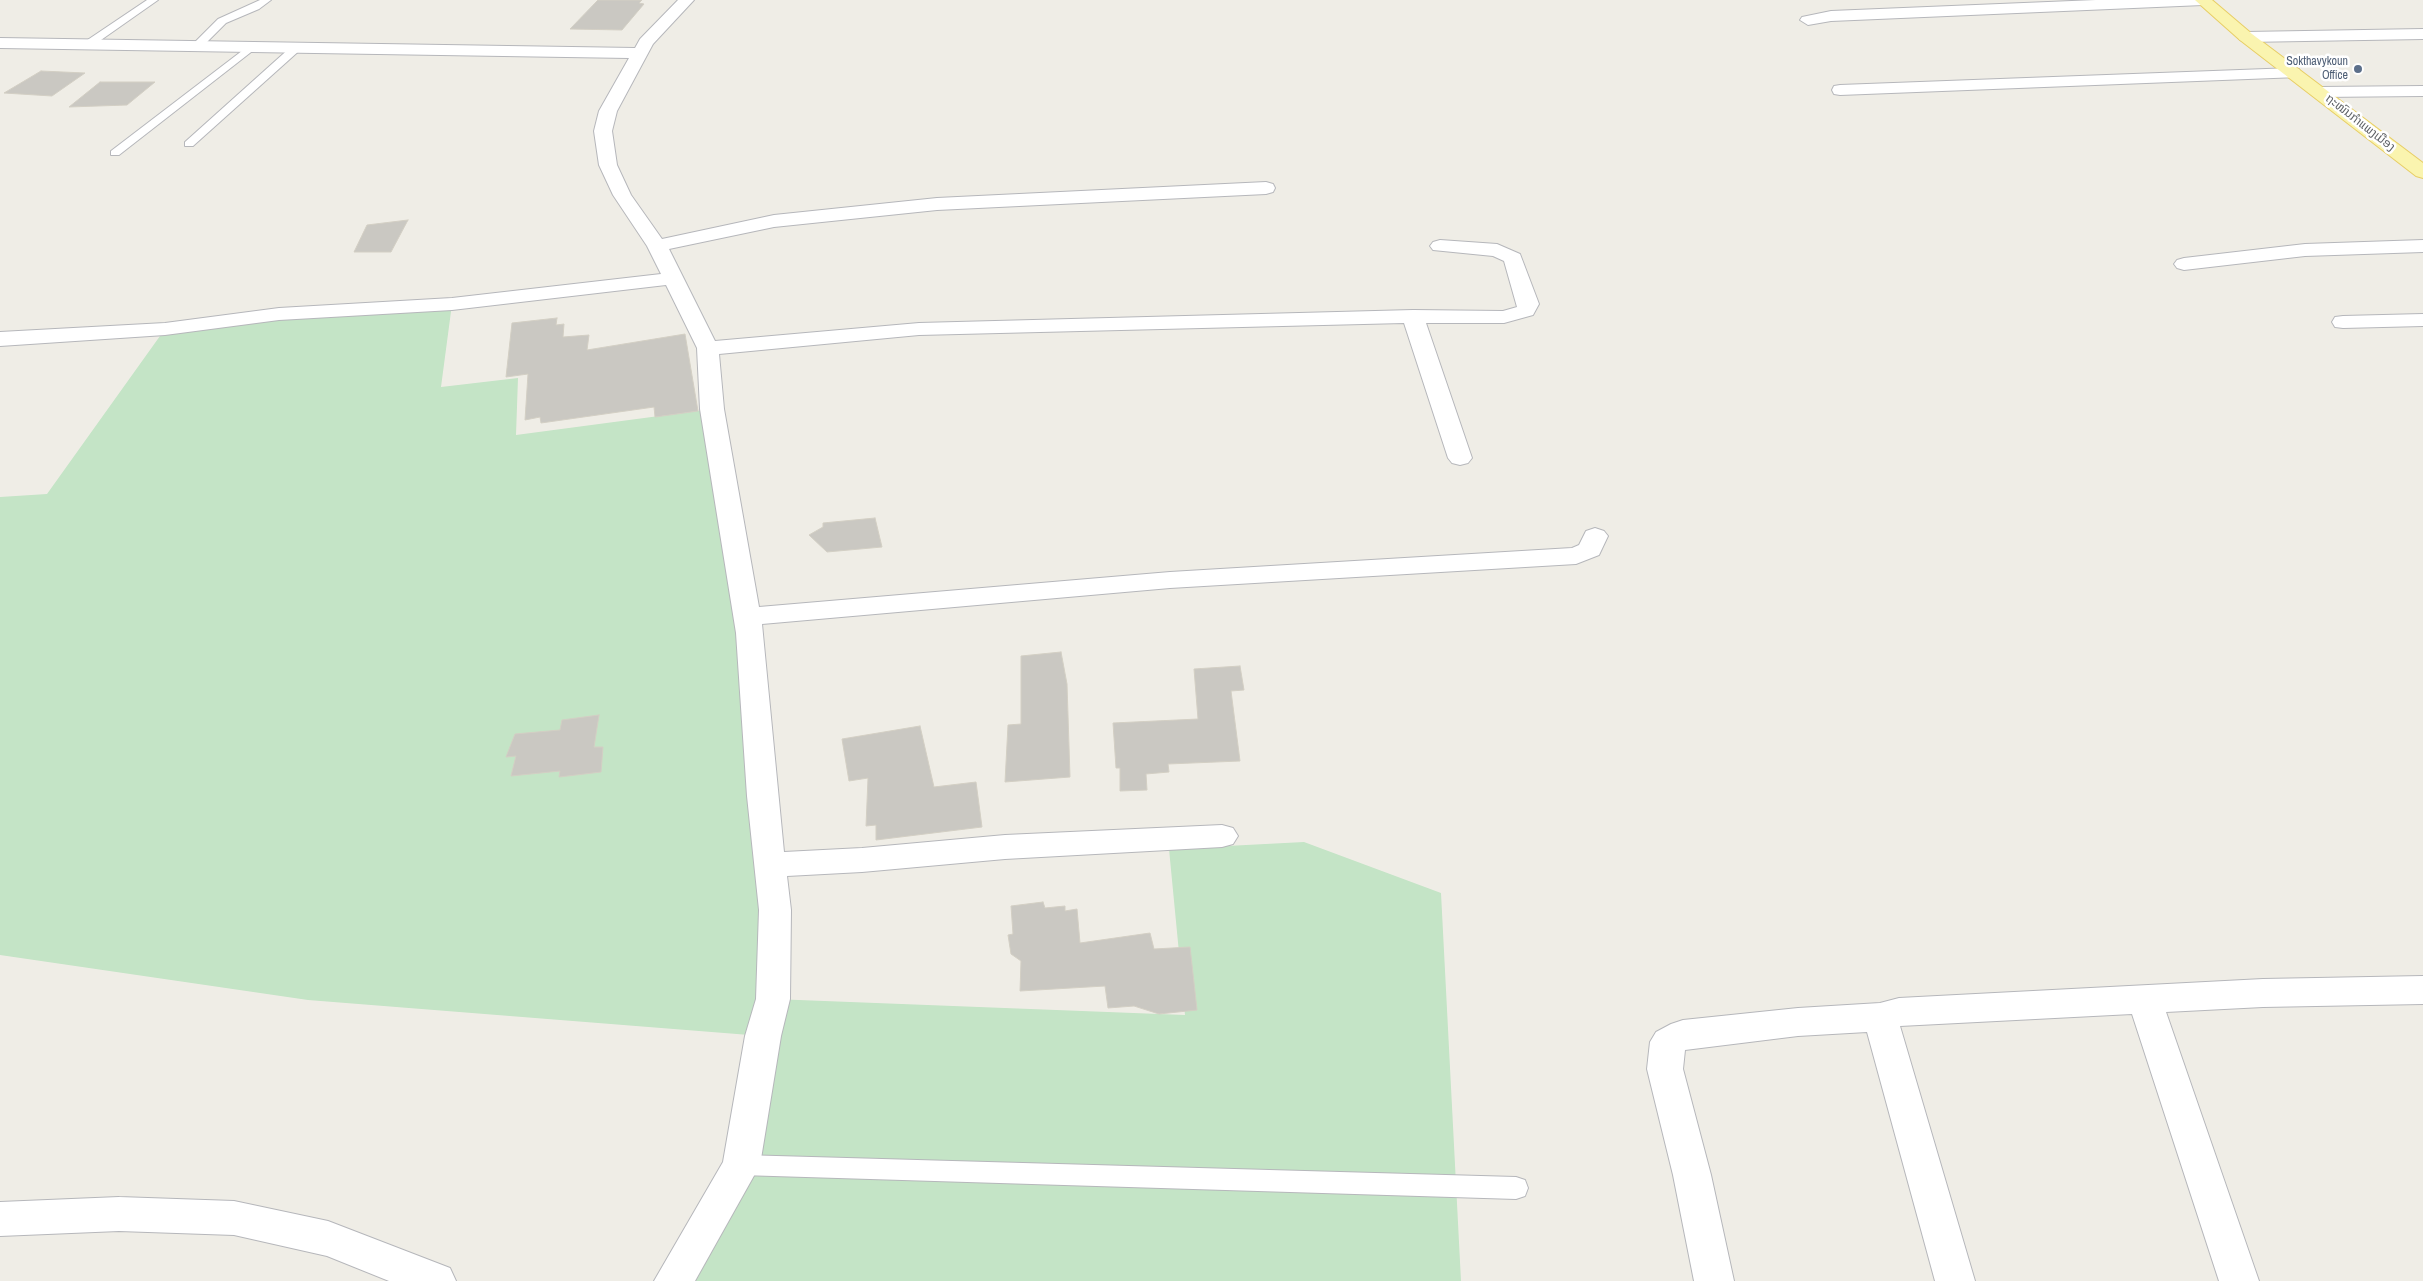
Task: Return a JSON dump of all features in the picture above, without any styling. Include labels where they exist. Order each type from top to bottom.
[{"type":"main road","name":"ຖະໜົນກຳແພງເມືອງ","points":[[2203,0],[2246,37],[2423,172]]},
{"type":"street","points":[[674,1281],[742,1165],[763,1036],[772,999],[775,910],[762,796],[750,633],[712,409],[708,348],[657,246],[622,195],[608,165],[603,131],[608,111],[646,42],[686,0]]},
{"type":"street","points":[[1808,20],[1831,16],[2203,0]]},
{"type":"street","points":[[2246,37],[2423,34]]},
{"type":"street","points":[[0,43],[640,53]]},
{"type":"street","points":[[1840,90],[2293,73]]},
{"type":"street","points":[[2320,92],[2423,91]]},
{"type":"street","points":[[657,246],[774,221],[937,204],[1266,188]]},
{"type":"street","points":[[708,348],[920,329],[1414,316],[1504,317],[1526,312],[1528,304],[1513,258],[1497,250],[1440,246]]},
{"type":"street","points":[[2184,264],[2305,250],[2423,246]]},
{"type":"street","points":[[0,339],[165,329],[279,314],[452,304],[674,278]]},
{"type":"street","points":[[1414,316],[1460,458]]},
{"type":"street","points":[[2343,322],[2423,320]]},
{"type":"street","points":[[746,618],[1170,580],[1576,556],[1590,550],[1594,536]]},
{"type":"street","points":[[770,865],[862,860],[1005,847],[1222,836]]},
{"type":"street","points":[[1714,1281],[1692,1175],[1665,1069],[1668,1042],[1683,1034],[1798,1022],[1880,1017],[1899,1012],[2263,993],[2423,990]]},
{"type":"street","points":[[2146,1000],[2239,1281]]},
{"type":"street","points":[[1880,1017],[1956,1281]]},
{"type":"street","points":[[0,1219],[119,1214],[234,1218],[328,1239],[436,1281]]},
{"type":"lane","points":[[87,45],[153,0]]},
{"type":"lane","points":[[197,46],[222,21],[256,7],[266,0]]},
{"type":"lane","points":[[115,153],[251,47]]},
{"type":"lane","points":[[189,144],[296,48]]},
{"type":"lane","points":[[742,1165],[1516,1188]]},
{"type":"green space","points":[[452,304],[441,387],[518,378],[516,435],[712,409],[724,488],[773,999],[1185,1015],[1169,849],[1304,842],[1441,893],[1461,1281],[665,1281],[732,1146],[762,1036],[308,1000],[0,955],[0,497],[47,494],[165,329]]},
{"type":"building","points":[[598,0],[642,0],[639,3],[644,4],[622,30],[570,29]]},
{"type":"building","points":[[41,71],[85,73],[52,96],[4,93]]},
{"type":"building","points":[[100,82],[155,82],[127,105],[69,107]]},
{"type":"building","points":[[408,220],[391,252],[354,252],[367,225]]},
{"type":"building","points":[[557,318],[556,325],[564,324],[563,337],[589,335],[587,350],[685,334],[698,411],[655,417],[654,407],[541,423],[540,417],[525,420],[528,374],[506,377],[512,323]]},
{"type":"building","points":[[875,518],[882,547],[827,552],[809,535],[823,527],[823,523]]},
{"type":"building","points":[[1061,652],[1067,684],[1070,777],[1005,782],[1008,725],[1021,724],[1021,656]]},
{"type":"building","points":[[1240,666],[1244,690],[1231,691],[1240,761],[1168,764],[1169,772],[1146,774],[1147,790],[1120,791],[1120,768],[1116,768],[1113,723],[1198,719],[1194,669]]},
{"type":"building","points":[[599,715],[594,747],[603,747],[601,772],[559,777],[560,771],[511,776],[516,756],[506,757],[515,734],[560,730],[562,720]]},
{"type":"building","points":[[920,726],[934,787],[976,782],[982,827],[876,840],[876,825],[866,826],[868,778],[849,781],[842,739]]},
{"type":"building","points":[[1043,902],[1045,908],[1065,906],[1065,911],[1077,909],[1080,943],[1150,933],[1154,949],[1190,947],[1197,1010],[1159,1014],[1134,1006],[1108,1008],[1105,986],[1020,991],[1021,961],[1011,954],[1008,935],[1013,934],[1011,906]]},
{"type":"place","name":"Sokthavykoun Office","points":[[2358,69]]}]
